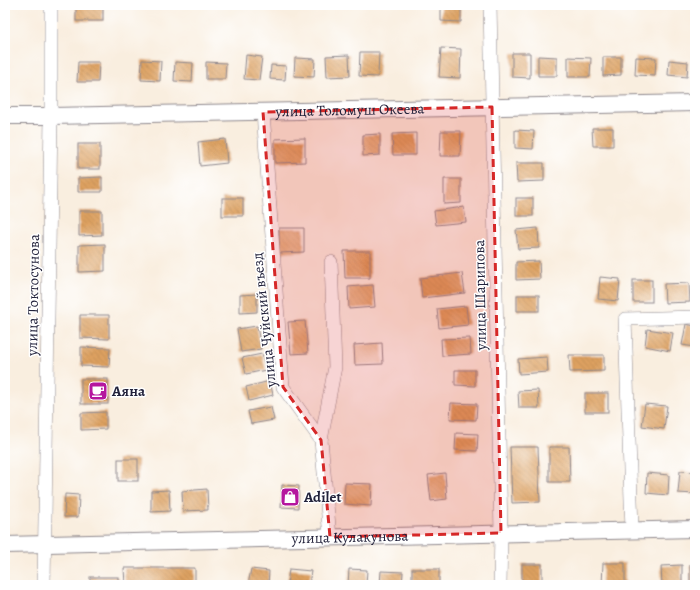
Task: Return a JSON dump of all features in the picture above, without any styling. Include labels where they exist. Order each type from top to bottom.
[{"type":"street","name":"улица Токтосунова","points":[[44,585],[51,116],[51,5]]},
{"type":"street","name":"улица Шарипова","points":[[490,5],[500,585]]},
{"type":"street","name":"улица Толомуш Океева","points":[[5,116],[695,103]]},
{"type":"street","name":"улица Чуйский въезд","points":[[263,112],[283,387],[321,440]]},
{"type":"street","points":[[330,537],[321,440],[335,367],[331,262]]},
{"type":"street","points":[[632,530],[625,319],[695,317]]},
{"type":"street","name":"улица Кулакунова","points":[[5,545],[695,529]]},
{"type":"highlighted area","points":[[492,107],[501,533],[330,537],[321,440],[283,387],[263,112]]},
{"type":"building","points":[[76,5],[103,5],[103,21],[76,21]]},
{"type":"building","points":[[441,5],[461,5],[461,22],[441,21]]},
{"type":"building","points":[[441,48],[461,49],[460,78],[439,77]]},
{"type":"building","points":[[360,52],[379,52],[378,77],[359,76]]},
{"type":"building","points":[[512,53],[530,53],[530,78],[512,77]]},
{"type":"building","points":[[246,55],[262,57],[259,80],[244,79]]},
{"type":"building","points":[[349,55],[350,76],[327,77],[326,56]]},
{"type":"building","points":[[538,56],[557,57],[557,76],[538,76]]},
{"type":"building","points":[[568,57],[591,58],[590,77],[568,77]]},
{"type":"building","points":[[603,57],[621,57],[621,75],[603,76]]},
{"type":"building","points":[[636,57],[656,58],[655,76],[635,75]]},
{"type":"building","points":[[295,58],[315,59],[314,77],[294,76]]},
{"type":"building","points":[[142,60],[161,61],[160,81],[141,80]]},
{"type":"building","points":[[669,60],[688,62],[687,77],[668,75]]},
{"type":"building","points":[[78,62],[99,62],[98,82],[77,82]]},
{"type":"building","points":[[175,62],[193,63],[192,82],[174,81]]},
{"type":"building","points":[[206,62],[226,63],[225,79],[206,79]]},
{"type":"building","points":[[271,65],[286,66],[285,80],[270,79]]},
{"type":"building","points":[[592,128],[613,128],[613,146],[593,146]]},
{"type":"building","points":[[515,130],[534,131],[533,149],[515,148]]},
{"type":"building","points":[[441,131],[461,131],[460,156],[440,156]]},
{"type":"building","points":[[416,133],[416,155],[393,155],[392,134]]},
{"type":"building","points":[[380,134],[380,155],[363,156],[363,135]]},
{"type":"building","points":[[305,138],[305,162],[275,163],[275,139]]},
{"type":"building","points":[[225,139],[227,163],[200,166],[198,142]]},
{"type":"building","points":[[78,144],[100,144],[100,169],[78,169]]},
{"type":"building","points":[[516,163],[544,163],[544,181],[517,182]]},
{"type":"building","points":[[102,177],[102,192],[78,192],[78,178]]},
{"type":"building","points":[[444,179],[461,179],[461,203],[444,204]]},
{"type":"building","points":[[222,198],[243,198],[243,216],[222,216]]},
{"type":"building","points":[[516,198],[533,198],[533,216],[516,216]]},
{"type":"building","points":[[464,207],[466,222],[436,225],[434,211]]},
{"type":"building","points":[[79,211],[102,211],[102,235],[79,236]]},
{"type":"building","points":[[279,228],[304,228],[304,252],[279,253]]},
{"type":"building","points":[[538,228],[539,248],[518,249],[516,230]]},
{"type":"building","points":[[105,244],[105,271],[79,272],[79,245]]},
{"type":"building","points":[[344,251],[370,251],[370,278],[345,278]]},
{"type":"building","points":[[539,261],[540,279],[516,280],[516,262]]},
{"type":"building","points":[[462,273],[465,293],[422,298],[420,278]]},
{"type":"building","points":[[600,277],[620,279],[618,301],[598,299]]},
{"type":"building","points":[[633,280],[652,280],[652,302],[633,302]]},
{"type":"building","points":[[689,283],[690,302],[665,303],[664,284]]},
{"type":"building","points":[[373,285],[375,307],[349,309],[348,287]]},
{"type":"building","points":[[257,294],[257,312],[240,313],[240,295]]},
{"type":"building","points":[[517,295],[539,295],[539,311],[517,311]]},
{"type":"building","points":[[466,306],[468,325],[439,328],[437,309]]},
{"type":"building","points":[[80,315],[109,315],[109,339],[80,338]]},
{"type":"building","points":[[305,321],[308,353],[291,354],[288,322]]},
{"type":"building","points":[[686,324],[695,326],[695,347],[682,345]]},
{"type":"building","points":[[257,326],[261,349],[241,352],[237,329]]},
{"type":"building","points":[[647,329],[673,333],[670,351],[645,346]]},
{"type":"building","points":[[470,338],[471,354],[442,356],[441,339]]},
{"type":"building","points":[[382,343],[383,364],[355,365],[354,345]]},
{"type":"building","points":[[81,347],[110,348],[109,367],[81,366]]},
{"type":"building","points":[[262,354],[266,370],[246,374],[242,358]]},
{"type":"building","points":[[569,355],[604,355],[604,371],[570,372]]},
{"type":"building","points":[[547,357],[548,372],[519,374],[518,359]]},
{"type":"building","points":[[455,370],[475,370],[475,386],[455,385]]},
{"type":"building","points":[[81,379],[108,379],[108,404],[81,404]]},
{"type":"building","points":[[270,381],[273,395],[249,401],[246,387]]},
{"type":"building","points":[[538,390],[539,408],[519,408],[518,391]]},
{"type":"building","points":[[585,393],[608,393],[608,412],[585,412]]},
{"type":"building","points":[[451,403],[477,404],[476,420],[450,419]]},
{"type":"building","points":[[645,404],[667,406],[664,429],[642,426]]},
{"type":"building","points":[[271,407],[274,420],[251,424],[248,411]]},
{"type":"building","points":[[106,412],[106,429],[81,430],[81,413]]},
{"type":"building","points":[[456,433],[478,434],[477,451],[455,450]]},
{"type":"building","points":[[510,447],[538,447],[540,502],[512,503]]},
{"type":"building","points":[[549,447],[569,447],[570,482],[549,482]]},
{"type":"building","points":[[118,459],[138,459],[138,481],[118,481]]},
{"type":"building","points":[[680,471],[695,472],[695,494],[678,493]]},
{"type":"building","points":[[445,473],[447,499],[431,501],[428,475]]},
{"type":"building","points":[[647,473],[669,475],[668,495],[646,493]]},
{"type":"building","points":[[345,483],[372,484],[371,506],[344,504]]},
{"type":"building","points":[[282,485],[299,486],[298,508],[281,507]]},
{"type":"building","points":[[207,489],[208,510],[183,511],[182,491]]},
{"type":"building","points":[[169,490],[170,511],[151,512],[151,491]]},
{"type":"building","points":[[65,494],[79,495],[78,517],[64,517]]},
{"type":"building","points":[[603,563],[625,563],[625,585],[602,585]]},
{"type":"building","points":[[522,564],[542,564],[542,585],[522,585]]},
{"type":"building","points":[[682,565],[682,584],[662,585],[661,566]]},
{"type":"building","points":[[690,565],[695,565],[695,583],[690,583]]},
{"type":"building","points":[[124,568],[195,568],[195,585],[125,585]]},
{"type":"building","points":[[251,569],[269,571],[268,585],[248,585]]},
{"type":"building","points":[[289,569],[311,571],[309,585],[287,585]]},
{"type":"building","points":[[349,569],[367,570],[366,585],[348,585]]},
{"type":"building","points":[[412,569],[439,569],[439,585],[412,585]]},
{"type":"building","points":[[381,571],[403,572],[402,585],[380,585]]},
{"type":"building","points":[[90,577],[118,577],[118,585],[90,585]]},
{"type":"place","name":"Аяна","points":[[98,391]]},
{"type":"place","name":"Adilet","points":[[290,497]]}]
